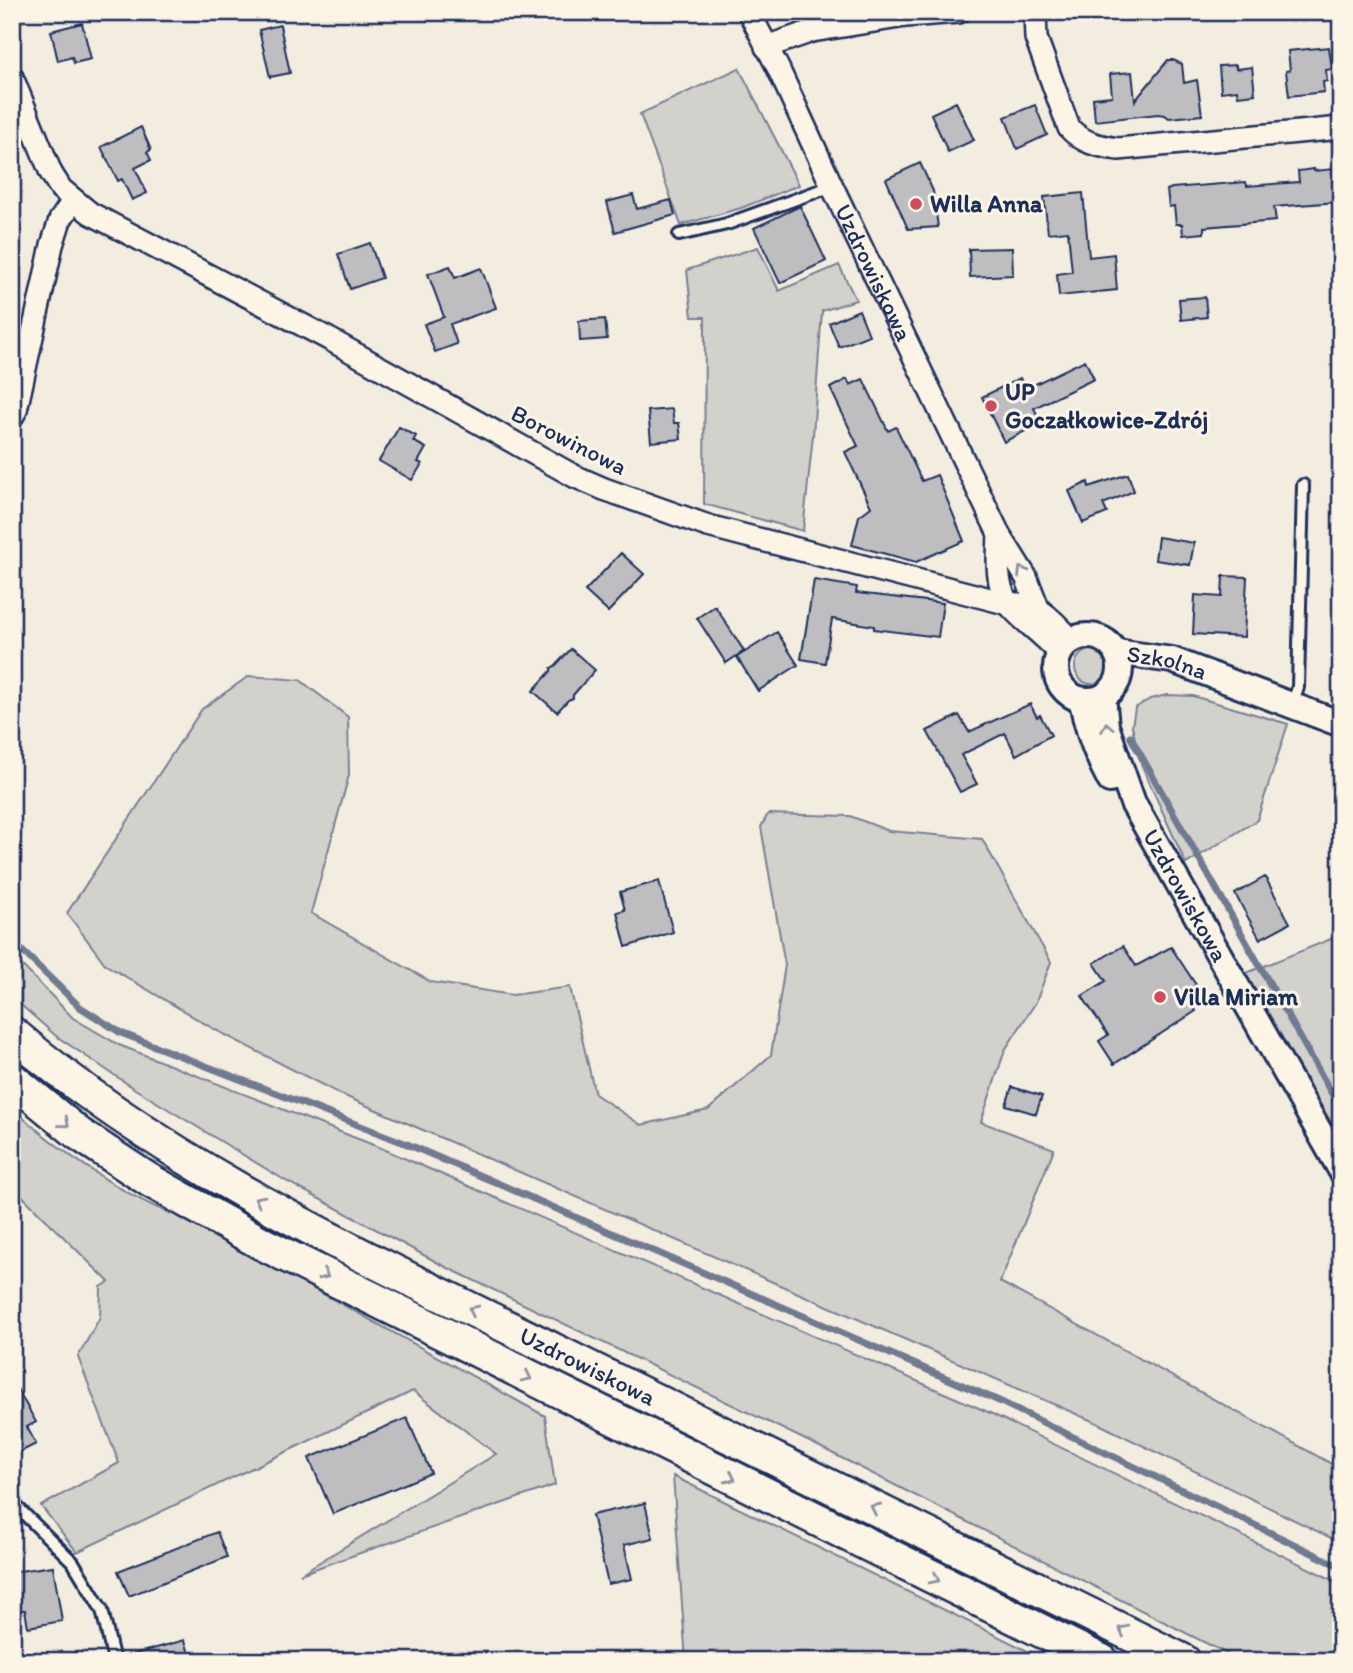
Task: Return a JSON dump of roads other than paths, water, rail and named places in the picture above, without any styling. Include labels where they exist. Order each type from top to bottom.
[{"type":"main road","name":"Uzdrowiskowa","points":[[12,1033],[105,1107],[168,1148],[250,1195],[397,1272],[1184,1661]]},
{"type":"main road","name":"Uzdrowiskowa","points":[[12,1079],[79,1134],[149,1180],[263,1244],[1102,1661]]},
{"type":"street","name":"Uzdrowiskowa","points":[[749,12],[779,68],[832,186],[999,534],[1026,577],[1040,610]]},
{"type":"street","points":[[766,47],[812,31],[906,16],[959,12]]},
{"type":"street","points":[[1035,12],[1036,38],[1069,128],[1092,145],[1118,149],[1341,128]]},
{"type":"street","name":"Borowinowa","points":[[12,77],[51,173],[61,189],[90,213],[329,339],[574,475],[604,489],[719,529],[1009,604],[1026,603],[1040,610]]},
{"type":"street","points":[[12,417],[16,410],[52,245],[60,220],[74,201]]},
{"type":"street","name":"Uzdrowiskowa","points":[[999,534],[998,566],[1002,589],[1009,604]]},
{"type":"street","points":[[967,592],[983,582],[998,566]]},
{"type":"street","points":[[1009,604],[1047,637],[1065,646]]},
{"type":"street","points":[[1040,610],[1065,646]]},
{"type":"street","points":[[1081,636],[1101,638],[1118,662],[1118,682],[1093,699],[1064,691],[1058,682],[1056,662],[1065,646],[1081,636]]},
{"type":"street","name":"Szkolna","points":[[1118,662],[1218,678],[1341,724]]},
{"type":"street","name":"Uzdrowiskowa","points":[[1093,699],[1087,729],[1098,758],[1113,785],[1133,803],[1341,1170]]},
{"type":"lane","points":[[679,235],[727,224],[832,186]]},
{"type":"lane","points":[[1292,706],[1298,687],[1303,485]]},
{"type":"lane","points":[[12,1502],[73,1562],[102,1611],[114,1661]]},
{"type":"waterway","points":[[1130,736],[1341,1110]]},
{"type":"waterway","points":[[12,941],[80,1007],[121,1033],[407,1144],[999,1401],[1341,1567]]},
{"type":"place","name":"Willa Anna","points":[[916,204]]},
{"type":"place","name":"UP Goczałkowice-Zdrój","points":[[991,406]]},
{"type":"place","name":"Villa Miriam","points":[[1160,997]]}]
